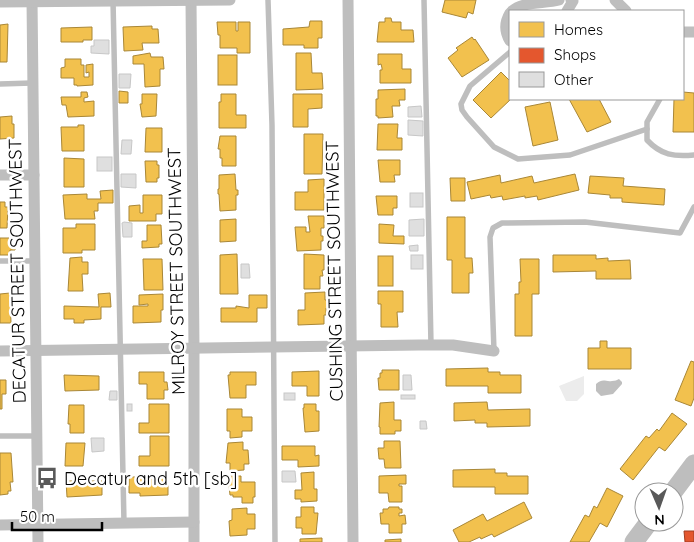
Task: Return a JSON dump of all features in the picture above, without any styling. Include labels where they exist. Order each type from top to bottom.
[{"type":"main road","points":[[680,482],[694,464]]},
{"type":"street","name":"MILROY STREET SOUTHWEST","points":[[191,0],[194,542]]},
{"type":"street","points":[[0,2],[230,0]]},
{"type":"street","name":"CUSHING STREET SOUTHWEST","points":[[348,0],[353,542]]},
{"type":"street","points":[[513,10],[527,4],[549,3],[560,0]]},
{"type":"street","points":[[615,0],[625,10]]},
{"type":"street","name":"DECATUR STREET SOUTHWEST","points":[[32,1],[38,542]]},
{"type":"street","points":[[509,16],[505,23],[505,33],[509,39]]},
{"type":"street","points":[[0,175],[34,175]]},
{"type":"street","points":[[0,351],[453,345],[494,351]]},
{"type":"street","points":[[0,525],[194,522]]},
{"type":"lane","points":[[268,0],[274,348],[275,542]]},
{"type":"lane","points":[[424,0],[431,345]]},
{"type":"lane","points":[[113,1],[124,523]]},
{"type":"lane","points":[[509,53],[470,86],[461,104],[462,110],[467,117],[494,147],[518,159],[570,155],[647,129]]},
{"type":"lane","points":[[0,84],[32,83]]},
{"type":"lane","points":[[659,100],[647,122],[647,140],[655,149],[666,153],[680,156],[694,155]]},
{"type":"lane","points":[[494,351],[490,237],[493,228],[502,223],[585,222],[680,232],[694,207]]},
{"type":"lane","points":[[0,261],[35,261]]},
{"type":"lane","points":[[0,436],[37,436]]},
{"type":"shaded area","points":[[584,376],[584,394],[577,401],[566,401],[559,386]]},
{"type":"shaded area","points":[[619,379],[622,384],[613,394],[601,396],[596,391],[596,384],[598,382]]},
{"type":"building: Homes","points":[[445,0],[476,0],[473,14],[468,12],[466,18],[442,12]]},
{"type":"building: Homes","points":[[385,18],[391,18],[392,22],[401,22],[401,30],[413,30],[414,42],[377,42],[379,22],[385,22]]},
{"type":"building: Homes","points":[[310,21],[322,21],[322,38],[318,38],[318,48],[304,48],[304,45],[283,45],[283,29],[309,27]]},
{"type":"building: Homes","points":[[217,22],[236,22],[236,31],[238,31],[238,22],[250,22],[250,53],[237,53],[237,48],[220,48]]},
{"type":"building: Homes","points":[[8,24],[7,62],[0,62],[0,25]]},
{"type":"building: Homes","points":[[152,26],[152,29],[158,29],[159,43],[142,43],[143,50],[124,51],[123,27]]},
{"type":"building: Homes","points":[[92,27],[92,40],[61,42],[61,28]]},
{"type":"building: Homes","points":[[472,37],[489,60],[462,77],[448,58],[458,50],[456,48]]},
{"type":"building: Homes","points":[[150,53],[151,57],[163,57],[164,69],[160,69],[160,86],[145,87],[144,64],[133,64],[133,56]]},
{"type":"building: Homes","points":[[296,53],[311,53],[312,73],[322,73],[323,89],[296,90]]},
{"type":"building: Homes","points":[[378,54],[402,54],[402,69],[411,69],[411,83],[380,83],[380,70],[382,68],[381,64],[378,65]]},
{"type":"building: Homes","points":[[218,55],[237,55],[237,85],[218,85]]},
{"type":"building: Homes","points":[[65,59],[81,59],[81,65],[84,65],[84,77],[89,77],[89,72],[86,73],[86,65],[93,64],[93,85],[77,86],[74,85],[74,78],[61,78],[61,68],[65,67]]},
{"type":"building: Homes","points":[[501,72],[509,80],[510,100],[491,118],[473,100]]},
{"type":"building: Homes","points":[[405,89],[405,100],[399,100],[400,106],[392,106],[393,117],[378,118],[376,116],[378,90]]},
{"type":"building: Homes","points":[[119,91],[128,92],[128,103],[119,103]]},
{"type":"building: Homes","points":[[81,92],[87,92],[88,97],[84,98],[84,102],[94,101],[94,116],[68,117],[66,105],[62,105],[61,97],[81,97]]},
{"type":"building: Homes","points":[[684,92],[694,93],[694,132],[673,132],[674,100],[684,100]]},
{"type":"building: Homes","points":[[142,94],[157,94],[156,116],[142,117],[140,104],[142,104]]},
{"type":"building: Homes","points":[[221,94],[236,94],[236,115],[246,115],[246,128],[219,128],[219,102],[221,102]]},
{"type":"building: Homes","points":[[293,94],[322,94],[322,108],[308,109],[308,127],[293,127]]},
{"type":"building: Homes","points":[[570,100],[600,100],[611,122],[587,132]]},
{"type":"building: Homes","points":[[550,102],[558,140],[533,146],[525,107]]},
{"type":"building: Homes","points":[[12,116],[14,138],[0,139],[0,117]]},
{"type":"building: Homes","points":[[378,124],[398,124],[397,138],[402,138],[402,150],[377,150]]},
{"type":"building: Homes","points":[[78,125],[84,125],[84,151],[62,151],[61,127],[78,127]]},
{"type":"building: Homes","points":[[146,128],[162,128],[162,152],[145,152]]},
{"type":"building: Homes","points":[[304,134],[323,134],[322,174],[304,174]]},
{"type":"building: Homes","points":[[220,136],[236,136],[236,166],[222,166],[220,149],[218,149]]},
{"type":"building: Homes","points":[[64,158],[84,159],[84,187],[64,187]]},
{"type":"building: Homes","points":[[378,160],[400,160],[400,175],[394,175],[395,182],[380,182]]},
{"type":"building: Homes","points":[[145,161],[157,161],[157,165],[159,165],[159,178],[157,178],[157,182],[146,182]]},
{"type":"building: Homes","points":[[235,174],[236,190],[238,190],[236,210],[220,211],[218,194],[219,175]]},
{"type":"building: Homes","points":[[575,174],[579,190],[538,200],[537,196],[503,200],[502,196],[491,198],[490,195],[471,199],[467,182],[500,175],[501,183],[532,176],[534,183]]},
{"type":"building: Homes","points":[[590,176],[624,178],[623,186],[665,189],[664,205],[622,202],[622,198],[610,198],[610,195],[588,193]]},
{"type":"building: Homes","points":[[450,178],[465,178],[465,201],[451,201]]},
{"type":"building: Homes","points":[[324,179],[324,210],[295,210],[295,192],[308,192],[308,180]]},
{"type":"building: Homes","points":[[113,190],[113,203],[98,203],[98,211],[94,211],[95,219],[65,219],[63,195],[87,194],[87,199],[101,199],[100,191]]},
{"type":"building: Homes","points":[[143,195],[162,195],[162,214],[156,214],[156,221],[129,221],[129,206],[140,205],[140,213],[143,213]]},
{"type":"building: Homes","points":[[376,196],[397,196],[397,208],[393,208],[393,215],[378,215]]},
{"type":"building: Homes","points":[[0,202],[5,202],[5,207],[8,207],[7,228],[0,228]]},
{"type":"building: Homes","points":[[308,216],[324,216],[324,228],[321,228],[323,241],[321,241],[321,250],[297,251],[295,227],[306,227],[306,232],[310,232]]},
{"type":"building: Homes","points":[[447,217],[465,217],[465,258],[472,258],[473,273],[469,273],[469,293],[452,293],[452,260],[447,260]]},
{"type":"building: Homes","points":[[236,219],[236,241],[220,242],[220,220]]},
{"type":"building: Homes","points":[[76,224],[95,224],[95,250],[82,250],[82,253],[63,253],[63,228],[76,228]]},
{"type":"building: Homes","points":[[379,224],[394,225],[393,236],[404,236],[404,244],[379,243]]},
{"type":"building: Homes","points":[[147,225],[161,225],[162,244],[159,244],[159,247],[142,248],[142,241],[147,241]]},
{"type":"building: Homes","points":[[0,238],[9,238],[10,244],[15,244],[15,250],[10,250],[10,255],[0,255]]},
{"type":"building: Homes","points":[[237,254],[238,294],[220,294],[220,255]]},
{"type":"building: Homes","points":[[304,254],[324,255],[324,270],[322,270],[323,276],[320,276],[320,289],[304,289]]},
{"type":"building: Homes","points":[[553,255],[596,255],[596,259],[608,258],[608,261],[630,260],[631,279],[596,279],[596,271],[553,272]]},
{"type":"building: Homes","points":[[378,256],[393,256],[393,286],[378,286]]},
{"type":"building: Homes","points":[[82,257],[82,262],[88,262],[88,274],[82,274],[83,291],[68,291],[70,258]]},
{"type":"building: Homes","points":[[143,259],[162,259],[163,290],[144,290]]},
{"type":"building: Homes","points":[[520,259],[539,259],[539,294],[532,294],[532,336],[515,336],[515,294],[519,294],[519,282],[521,282]]},
{"type":"building: Homes","points":[[378,291],[403,291],[403,312],[397,312],[398,327],[381,327],[381,304],[378,304]]},
{"type":"building: Homes","points":[[325,292],[328,308],[326,308],[326,315],[324,315],[324,324],[298,325],[298,310],[305,310],[305,293]]},
{"type":"building: Homes","points":[[10,293],[11,323],[0,323],[0,294]]},
{"type":"building: Homes","points":[[110,293],[111,307],[101,307],[101,319],[84,320],[84,323],[74,323],[74,319],[64,319],[64,306],[99,307],[98,294]]},
{"type":"building: Homes","points":[[163,294],[161,322],[133,323],[133,306],[148,306],[148,304],[139,305],[139,295]]},
{"type":"building: Homes","points":[[249,295],[267,295],[267,308],[257,308],[257,322],[221,322],[221,308],[236,308],[236,306],[249,308]]},
{"type":"building: Homes","points":[[600,341],[607,341],[607,348],[631,348],[631,369],[588,369],[588,348],[600,348]]},
{"type":"building: Homes","points":[[691,361],[694,362],[694,398],[691,406],[675,400]]},
{"type":"building: Homes","points":[[488,368],[488,372],[500,372],[500,375],[521,375],[521,393],[488,393],[488,386],[446,386],[446,369]]},
{"type":"building: Homes","points":[[382,370],[399,370],[399,390],[379,390],[378,378],[380,378]]},
{"type":"building: Homes","points":[[319,371],[319,396],[307,396],[307,386],[292,386],[292,372]]},
{"type":"building: Homes","points":[[139,372],[164,372],[164,382],[167,382],[168,390],[164,390],[164,399],[147,399],[147,384],[139,384]]},
{"type":"building: Homes","points":[[230,372],[256,372],[256,385],[246,385],[246,398],[230,398],[228,375],[230,375]]},
{"type":"building: Homes","points":[[64,375],[99,376],[99,390],[65,391]]},
{"type":"building: Homes","points":[[0,380],[6,380],[6,394],[2,394],[2,409],[0,409]]},
{"type":"building: Homes","points":[[394,402],[394,420],[401,420],[401,431],[395,431],[395,434],[380,434],[380,403]]},
{"type":"building: Homes","points":[[487,402],[488,410],[530,409],[530,426],[487,427],[487,423],[475,423],[475,420],[454,421],[454,403]]},
{"type":"building: Homes","points":[[149,404],[169,404],[169,433],[139,433],[139,423],[149,423]]},
{"type":"building: Homes","points":[[304,404],[316,404],[316,411],[319,411],[319,431],[305,432]]},
{"type":"building: Homes","points":[[69,405],[84,405],[84,433],[70,433],[70,424],[68,424]]},
{"type":"building: Homes","points":[[227,409],[242,409],[242,417],[252,417],[252,431],[242,431],[242,437],[230,438],[230,431],[227,431]]},
{"type":"building: Homes","points":[[672,413],[687,424],[665,451],[659,447],[633,480],[620,469],[646,436],[649,438],[657,429],[659,431]]},
{"type":"building: Homes","points":[[150,436],[169,436],[169,466],[139,466],[139,456],[150,456]]},
{"type":"building: Homes","points":[[384,441],[400,441],[401,468],[385,468],[384,459],[379,459],[378,448],[384,448]]},
{"type":"building: Homes","points":[[243,442],[243,450],[248,450],[249,464],[244,464],[244,470],[230,471],[230,463],[226,463],[228,443]]},
{"type":"building: Homes","points":[[66,443],[85,443],[83,466],[65,466]]},
{"type":"building: Homes","points":[[282,446],[315,446],[315,456],[319,455],[319,466],[298,467],[298,460],[282,460]]},
{"type":"building: Homes","points":[[0,453],[11,453],[13,482],[10,482],[11,491],[8,491],[8,494],[0,495]]},
{"type":"building: Homes","points":[[495,469],[495,473],[507,473],[507,476],[528,476],[528,494],[495,494],[495,487],[453,487],[453,470]]},
{"type":"building: Homes","points":[[314,472],[314,489],[317,489],[317,501],[301,502],[301,499],[295,499],[295,490],[302,490],[301,473]]},
{"type":"building: Homes","points":[[406,475],[406,484],[399,484],[399,486],[402,486],[402,502],[389,502],[388,493],[379,493],[379,476]]},
{"type":"building: Homes","points":[[228,476],[241,476],[241,482],[255,482],[253,503],[242,503],[242,497],[230,495]]},
{"type":"building: Homes","points":[[129,477],[168,477],[168,495],[140,496],[140,493],[129,493]]},
{"type":"building: Homes","points":[[66,481],[102,481],[102,495],[67,497]]},
{"type":"building: Homes","points":[[607,488],[623,496],[607,527],[600,523],[589,542],[570,542],[585,515],[589,517],[594,506],[597,508]]},
{"type":"building: Homes","points":[[524,502],[532,518],[494,537],[492,534],[469,542],[459,542],[453,530],[483,514],[487,521]]},
{"type":"building: Homes","points":[[301,507],[314,507],[314,513],[318,513],[316,534],[302,534],[302,528],[296,528],[296,517],[301,517]]},
{"type":"building: Homes","points":[[389,507],[399,507],[399,509],[402,509],[402,513],[399,513],[399,516],[405,515],[406,524],[402,524],[402,533],[389,533],[389,524],[381,524],[380,513],[383,513],[383,509],[388,509]]},
{"type":"building: Homes","points":[[247,508],[247,514],[255,514],[255,529],[247,529],[247,535],[230,536],[229,521],[232,520],[232,509]]},
{"type":"building: Homes","points":[[322,538],[322,542],[300,542],[300,539]]},
{"type":"building: Homes","points":[[401,539],[401,542],[385,542],[385,540]]},
{"type":"building: Shops","points":[[684,531],[694,531],[694,542],[685,542]]},
{"type":"building: Other","points":[[94,40],[109,40],[109,54],[91,53],[91,46],[94,46]]},
{"type":"building: Other","points":[[119,74],[131,74],[130,88],[119,88]]},
{"type":"building: Other","points":[[421,106],[422,117],[408,117],[408,107]]},
{"type":"building: Other","points":[[408,120],[423,121],[423,136],[408,135]]},
{"type":"building: Other","points":[[122,140],[132,140],[131,154],[121,154]]},
{"type":"building: Other","points":[[97,157],[112,157],[112,171],[97,171]]},
{"type":"building: Other","points":[[121,174],[136,174],[136,188],[121,187]]},
{"type":"building: Other","points":[[410,193],[423,193],[423,207],[410,207]]},
{"type":"building: Other","points":[[424,219],[424,236],[409,236],[409,220]]},
{"type":"building: Other","points":[[122,223],[132,223],[132,237],[123,237]]},
{"type":"building: Other","points":[[418,245],[418,251],[410,251],[409,246]]},
{"type":"building: Other","points":[[411,255],[423,255],[423,269],[411,269]]},
{"type":"building: Other","points":[[241,264],[249,264],[250,278],[241,278]]},
{"type":"building: Other","points":[[403,375],[411,375],[412,390],[403,390]]},
{"type":"building: Other","points":[[110,391],[117,391],[117,400],[109,400]]},
{"type":"building: Other","points":[[284,393],[295,393],[295,400],[284,400]]},
{"type":"building: Other","points":[[401,395],[415,395],[415,399],[401,399]]},
{"type":"building: Other","points":[[127,404],[132,404],[132,411],[127,411]]},
{"type":"building: Other","points":[[420,421],[426,421],[427,429],[420,429]]},
{"type":"building: Other","points":[[91,438],[104,438],[104,451],[92,452]]},
{"type":"building: Other","points":[[282,471],[295,471],[296,482],[282,482]]},
{"type":"place","name":"Decatur and 5th [sb]","points":[[47,478]]}]
